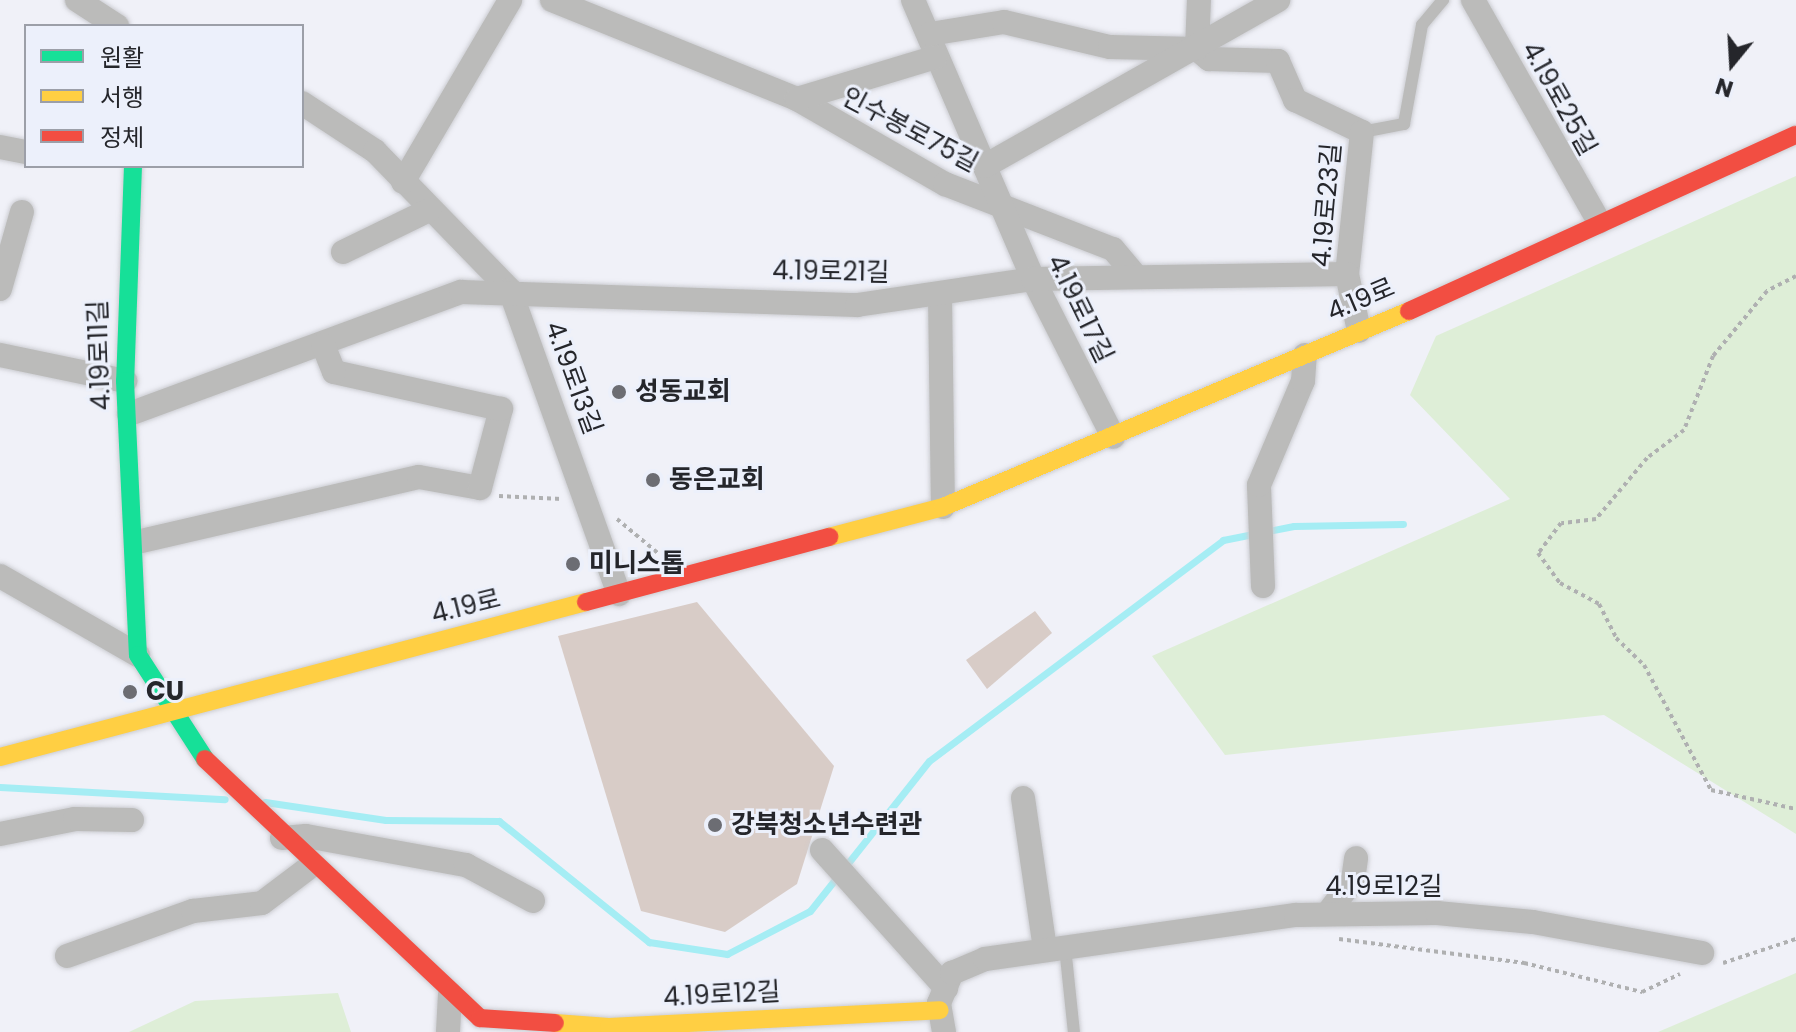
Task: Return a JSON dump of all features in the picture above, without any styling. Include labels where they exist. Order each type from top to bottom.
[{"type":"street","points":[[77,0],[114,24]]},
{"type":"street","points":[[403,182],[510,0]]},
{"type":"street","name":"인수봉로75길","points":[[552,0],[797,99],[904,163],[1001,203]]},
{"type":"street","name":"4.19로17길","points":[[913,0],[1033,279],[1113,437]]},
{"type":"street","points":[[1197,49],[1199,0]]},
{"type":"street","points":[[985,166],[1197,49],[1278,0]]},
{"type":"street","name":"4.19로25길","points":[[1473,0],[1599,222]]},
{"type":"street","name":"4.19로23길","points":[[933,45],[1004,22],[1110,47],[1197,49],[1209,59],[1278,61],[1295,100],[1362,132],[1347,274],[1359,331]]},
{"type":"street","name":"인수봉로75길","points":[[797,99],[933,45]]},
{"type":"street","name":"4.19로13길","points":[[304,104],[375,151],[510,290],[619,594]]},
{"type":"street","name":"4.19로","points":[[0,757],[943,507],[1305,355],[1796,135]]},
{"type":"street","points":[[0,147],[24,152]]},
{"type":"street","name":"4.19로11길","points":[[133,168],[125,381],[137,542],[138,655],[168,711]]},
{"type":"street","name":"4.19로17길","points":[[1001,203],[1113,249],[1135,275]]},
{"type":"street","points":[[343,252],[429,210]]},
{"type":"street","points":[[0,289],[22,212]]},
{"type":"street","name":"4.19로21길","points":[[129,414],[461,292],[510,290],[857,305],[940,296],[1033,279],[1347,274]]},
{"type":"street","points":[[940,296],[943,507]]},
{"type":"street","points":[[137,542],[419,477],[480,488],[501,409],[334,372],[323,345]]},
{"type":"street","points":[[0,355],[125,381]]},
{"type":"street","points":[[1263,586],[1259,485],[1303,381],[1305,355]]},
{"type":"street","points":[[0,576],[138,655]]},
{"type":"street","name":"4.19로12길","points":[[168,711],[311,866],[450,994],[480,1018],[507,1027],[713,1025],[943,1010],[952,973],[985,959],[1320,915],[1533,922],[1703,964]]},
{"type":"street","points":[[1023,798],[1055,948]]},
{"type":"street","points":[[0,834],[75,819],[132,820]]},
{"type":"street","points":[[282,838],[466,865],[533,901]]},
{"type":"street","points":[[822,850],[943,1010]]},
{"type":"street","points":[[1320,915],[1353,880],[1356,858]]},
{"type":"street","points":[[67,956],[193,911],[262,903],[311,866]]},
{"type":"street","points":[[448,1032],[450,994]]},
{"type":"lane","name":"4.19로23길","points":[[1362,132],[1404,124],[1422,25],[1443,0]]},
{"type":"lane","points":[[1055,948],[1074,1032]]},
{"type":"path","points":[[1796,276],[1767,291],[1713,356],[1684,430],[1647,458],[1596,519],[1561,523],[1538,553],[1560,583],[1599,604],[1616,638],[1644,665],[1711,790],[1796,809]]},
{"type":"path","points":[[1320,915],[1330,936],[1376,949],[1524,963],[1642,992],[1703,964],[1748,949],[1796,939]]},
{"type":"green space","points":[[1796,176],[1796,834],[1604,715],[1225,755],[1152,656],[1510,499],[1410,395],[1436,336]]},
{"type":"green space","points":[[1796,973],[1796,1032],[1658,1032]]},
{"type":"green space","points":[[338,993],[351,1032],[129,1032],[195,1001]]},
{"type":"building","name":"강북청소년수련관","points":[[697,602],[834,766],[797,884],[725,932],[641,911],[558,636]]},
{"type":"building","points":[[1035,611],[1052,633],[987,689],[966,660]]},
{"type":"waterway","points":[[265,802],[386,820],[499,821],[649,942],[727,954],[810,911],[929,761],[1223,540],[1294,526],[1403,524]]},
{"type":"waterway","points":[[0,787],[225,799]]},
{"type":"traffic: fast","points":[[133,168],[125,381],[138,655],[205,759]]},
{"type":"traffic: slow","points":[[829,537],[943,507],[1409,311]]},
{"type":"traffic: slow","points":[[0,757],[586,602]]},
{"type":"traffic: slow","points":[[555,1023],[609,1027],[940,1010]]},
{"type":"traffic: jam","points":[[1409,311],[1796,135]]},
{"type":"traffic: jam","points":[[586,602],[829,537]]},
{"type":"traffic: jam","points":[[205,759],[480,1018],[555,1023]]},
{"type":"place","name":"성동교회","points":[[619,392]]},
{"type":"place","name":"동은교회","points":[[653,480]]},
{"type":"place","name":"미니스톱","points":[[573,564]]},
{"type":"place","name":"CU","points":[[130,692]]},
{"type":"place","name":"강북청소년수련관","points":[[715,825]]}]
